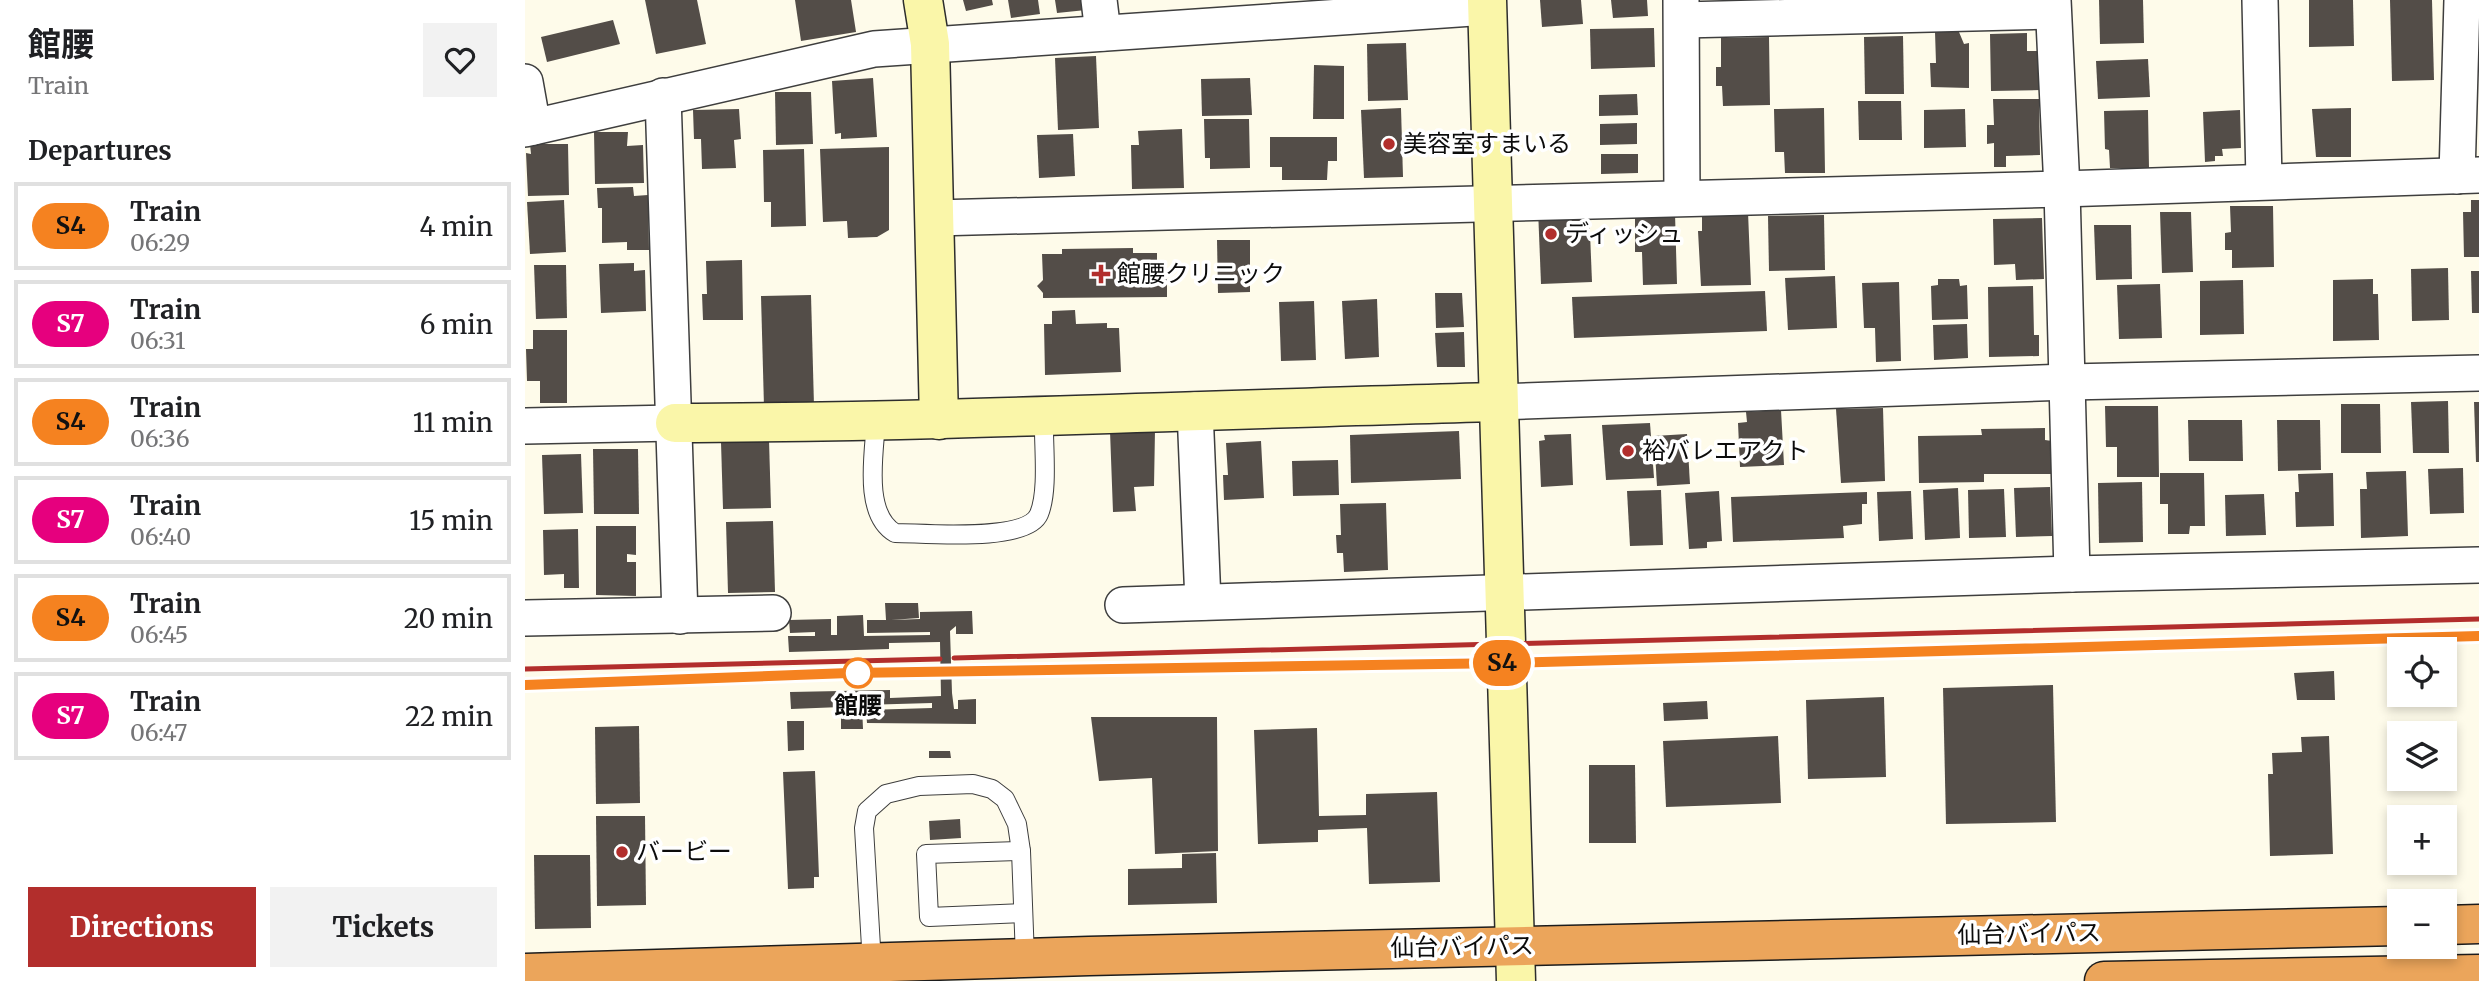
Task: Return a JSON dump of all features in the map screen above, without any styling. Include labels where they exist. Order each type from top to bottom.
[{"type":"highway","points":[[2457,925],[2479,924]]},
{"type":"highway","name":"仙台バイパス","points":[[525,974],[1515,963],[2387,927]]},
{"type":"highway","name":"仙台バイパス","points":[[2103,981],[2479,974]]},
{"type":"street","points":[[923,0],[930,44],[939,420]]},
{"type":"street","points":[[2260,0],[2264,181]]},
{"type":"street","points":[[935,218],[1495,205],[2468,175],[2462,0]]},
{"type":"street","points":[[525,82],[529,128],[874,49],[930,44],[1101,17],[1487,3],[1495,205],[1498,402],[1515,963]]},
{"type":"street","points":[[1682,198],[1681,10],[2053,6],[2062,189],[2072,574]]},
{"type":"street","points":[[663,96],[680,616]]},
{"type":"street","points":[[525,426],[1044,418],[1195,410],[2068,382],[2479,373]]},
{"type":"street","points":[[1195,410],[1203,602]]},
{"type":"street","points":[[1122,604],[2072,574],[2479,565]]},
{"type":"street","points":[[525,618],[773,613]]},
{"type":"lane","points":[[876,422],[873,467],[877,506],[890,530],[895,533],[1001,533],[1027,527],[1039,516],[1043,496],[1044,418]]},
{"type":"lane","points":[[874,972],[865,828],[867,811],[886,794],[919,786],[974,784],[992,789],[1006,800],[1014,812],[1020,851],[1026,970]]},
{"type":"lane","points":[[1020,851],[926,854],[929,917],[1023,913]]},
{"type":"building","points":[[645,0],[697,0],[706,44],[656,54]]},
{"type":"building","points":[[795,0],[851,0],[856,32],[801,41]]},
{"type":"building","points":[[963,0],[992,0],[993,5],[966,11]]},
{"type":"building","points":[[1008,0],[1038,0],[1040,14],[1011,18]]},
{"type":"building","points":[[1055,0],[1084,0],[1086,10],[1057,13]]},
{"type":"building","points":[[1540,0],[1581,0],[1583,24],[1542,27]]},
{"type":"building","points":[[1611,0],[1647,0],[1648,16],[1613,18]]},
{"type":"building","points":[[2099,0],[2143,0],[2144,43],[2100,44]]},
{"type":"building","points":[[2309,0],[2353,0],[2354,46],[2309,47]]},
{"type":"building","points":[[2390,0],[2432,0],[2434,80],[2392,81]]},
{"type":"building","points":[[613,20],[620,44],[547,62],[541,37]]},
{"type":"building","points":[[1654,28],[1655,67],[1591,69],[1590,29]]},
{"type":"building","points":[[1935,32],[1959,32],[1964,44],[1969,43],[1969,88],[1931,87],[1930,63],[1936,63]]},
{"type":"building","points":[[2027,33],[2027,51],[2040,51],[2041,90],[1991,91],[1990,34]]},
{"type":"building","points":[[1903,36],[1904,94],[1865,94],[1864,37]]},
{"type":"building","points":[[1769,37],[1770,105],[1723,106],[1722,86],[1716,86],[1716,67],[1721,67],[1721,38]]},
{"type":"building","points":[[1406,43],[1408,100],[1368,101],[1367,44]]},
{"type":"building","points":[[1096,56],[1099,128],[1058,130],[1055,58]]},
{"type":"building","points":[[2148,59],[2150,97],[2098,99],[2096,61]]},
{"type":"building","points":[[1314,65],[1344,66],[1344,119],[1313,119]]},
{"type":"building","points":[[873,78],[877,137],[841,139],[841,133],[835,134],[832,81]]},
{"type":"building","points":[[1250,78],[1252,115],[1202,116],[1201,79]]},
{"type":"building","points":[[775,92],[811,92],[813,144],[776,145]]},
{"type":"building","points":[[1637,94],[1638,115],[1599,116],[1599,95]]},
{"type":"building","points":[[1993,99],[2039,99],[2040,155],[2006,156],[2006,167],[1994,167],[1994,143],[1987,144],[1987,125],[1994,125]]},
{"type":"building","points":[[1858,101],[1901,101],[1902,140],[1859,140]]},
{"type":"building","points":[[1401,108],[1403,177],[1364,178],[1361,110]]},
{"type":"building","points":[[1824,108],[1825,173],[1785,173],[1784,152],[1775,152],[1774,109]]},
{"type":"building","points":[[2351,108],[2351,157],[2316,157],[2312,109]]},
{"type":"building","points":[[739,109],[741,139],[734,140],[736,168],[702,169],[701,139],[694,139],[693,110]]},
{"type":"building","points":[[1965,109],[1966,147],[1924,148],[1924,110]]},
{"type":"building","points":[[2148,110],[2149,168],[2110,168],[2109,150],[2105,149],[2104,111]]},
{"type":"building","points":[[2240,110],[2241,148],[2222,149],[2223,156],[2215,156],[2215,161],[2205,162],[2203,112]]},
{"type":"building","points":[[1204,119],[1249,119],[1250,168],[1210,169],[1210,158],[1205,158]]},
{"type":"building","points":[[1637,123],[1637,144],[1600,145],[1600,124]]},
{"type":"building","points":[[1182,129],[1184,188],[1132,189],[1131,145],[1139,145],[1138,131]]},
{"type":"building","points":[[594,132],[628,132],[627,146],[643,145],[644,183],[595,184]]},
{"type":"building","points":[[1073,134],[1075,176],[1039,178],[1037,135]]},
{"type":"building","points":[[1270,137],[1337,137],[1337,161],[1328,161],[1327,180],[1282,180],[1282,167],[1270,167]]},
{"type":"building","points":[[530,144],[568,144],[569,195],[528,196],[526,153],[531,154]]},
{"type":"building","points":[[889,147],[889,230],[877,237],[848,238],[847,221],[823,222],[820,149]]},
{"type":"building","points":[[804,149],[806,226],[771,227],[771,202],[764,202],[763,150]]},
{"type":"building","points":[[1601,154],[1638,154],[1638,173],[1601,174]]},
{"type":"building","points":[[633,187],[634,196],[648,195],[649,250],[627,250],[627,242],[602,243],[602,208],[598,208],[597,188]]},
{"type":"building","points":[[564,200],[566,252],[530,254],[527,202]]},
{"type":"building","points":[[2471,200],[2479,200],[2479,257],[2464,257],[2463,212],[2471,212]]},
{"type":"building","points":[[2230,206],[2273,206],[2274,267],[2232,268],[2232,250],[2225,250],[2225,233],[2231,232]]},
{"type":"building","points":[[1589,208],[1592,282],[1541,284],[1538,209]]},
{"type":"building","points":[[1748,212],[1751,285],[1701,286],[1698,231],[1702,231],[1702,214]]},
{"type":"building","points":[[2160,212],[2191,212],[2193,272],[2162,273]]},
{"type":"building","points":[[1675,213],[1677,284],[1643,285],[1642,252],[1635,252],[1635,214]]},
{"type":"building","points":[[1824,215],[1825,270],[1769,271],[1768,216]]},
{"type":"building","points":[[2042,218],[2044,279],[2016,280],[2015,264],[1994,265],[1993,219]]},
{"type":"building","points":[[2094,225],[2131,225],[2132,279],[2096,280]]},
{"type":"building","points":[[1217,240],[1250,240],[1250,292],[1218,293]]},
{"type":"building","points":[[1133,248],[1133,253],[1157,253],[1157,274],[1167,274],[1167,297],[1043,298],[1043,293],[1037,286],[1043,280],[1042,254],[1062,254],[1062,249]]},
{"type":"building","points":[[742,260],[743,320],[703,320],[702,294],[707,294],[706,261]]},
{"type":"building","points":[[634,263],[634,271],[645,270],[646,311],[601,313],[599,264]]},
{"type":"building","points":[[534,265],[566,265],[567,318],[536,319]]},
{"type":"building","points":[[2448,268],[2449,320],[2412,321],[2411,269]]},
{"type":"building","points":[[2471,271],[2479,271],[2479,313],[2472,313]]},
{"type":"building","points":[[1835,276],[1837,328],[1788,330],[1785,278]]},
{"type":"building","points":[[1938,279],[1959,279],[1960,286],[1967,285],[1968,319],[1932,320],[1931,286],[1938,285]]},
{"type":"building","points":[[2373,279],[2373,294],[2378,294],[2379,340],[2333,341],[2333,280]]},
{"type":"building","points":[[2243,280],[2244,334],[2200,335],[2200,281]]},
{"type":"building","points":[[1899,282],[1901,361],[1876,362],[1875,328],[1864,328],[1862,283]]},
{"type":"building","points":[[2160,284],[2162,338],[2119,339],[2117,285]]},
{"type":"building","points":[[2033,286],[2034,335],[2039,335],[2039,356],[1989,357],[1988,287]]},
{"type":"building","points":[[1765,291],[1767,331],[1574,338],[1572,297]]},
{"type":"building","points":[[1435,293],[1462,293],[1464,327],[1436,328]]},
{"type":"building","points":[[811,295],[814,406],[764,407],[761,296]]},
{"type":"building","points":[[1377,299],[1379,357],[1345,359],[1342,301]]},
{"type":"building","points":[[1314,301],[1316,360],[1281,361],[1279,302]]},
{"type":"building","points":[[1075,310],[1076,324],[1107,323],[1107,328],[1119,328],[1121,372],[1045,375],[1044,324],[1052,324],[1052,311]]},
{"type":"building","points":[[1967,324],[1968,358],[1934,360],[1933,325]]},
{"type":"building","points":[[533,330],[567,330],[567,403],[540,403],[540,381],[527,381],[526,349],[533,349]]},
{"type":"building","points":[[1464,332],[1465,367],[1437,367],[1435,333]]},
{"type":"building","points":[[2448,401],[2449,453],[2413,453],[2411,402]]},
{"type":"building","points":[[2474,402],[2479,402],[2479,462],[2476,462]]},
{"type":"building","points":[[2341,404],[2380,404],[2381,453],[2341,453]]},
{"type":"building","points":[[2105,406],[2158,406],[2159,477],[2117,477],[2117,447],[2106,447]]},
{"type":"building","points":[[1883,408],[1885,481],[1841,483],[1836,409]]},
{"type":"building","points":[[1781,410],[1784,465],[1740,467],[1738,423],[1747,422],[1746,412]]},
{"type":"building","points":[[2188,420],[2242,420],[2243,461],[2189,461]]},
{"type":"building","points":[[2277,420],[2320,420],[2321,470],[2278,471]]},
{"type":"building","name":"裕バレエアクト","points":[[1650,423],[1654,478],[1606,480],[1602,425]]},
{"type":"building","points":[[2045,428],[2045,440],[2052,441],[2052,474],[1984,474],[1984,482],[1919,483],[1918,436],[1982,435],[1981,429]]},
{"type":"building","points":[[1155,430],[1154,486],[1134,487],[1136,511],[1113,512],[1110,431]]},
{"type":"building","points":[[1459,431],[1461,479],[1351,483],[1350,435]]},
{"type":"building","points":[[1571,434],[1573,485],[1541,487],[1539,441],[1545,440],[1544,435]]},
{"type":"building","points":[[1687,434],[1690,484],[1657,486],[1654,436]]},
{"type":"building","points":[[769,440],[771,508],[723,509],[721,442]]},
{"type":"building","points":[[1261,441],[1264,498],[1224,500],[1223,475],[1228,475],[1226,443]]},
{"type":"building","points":[[593,449],[638,449],[639,514],[594,514]]},
{"type":"building","points":[[581,454],[583,513],[544,514],[542,455]]},
{"type":"building","points":[[1338,460],[1339,495],[1293,496],[1292,461]]},
{"type":"building","points":[[2463,468],[2464,513],[2430,514],[2428,469]]},
{"type":"building","points":[[2406,471],[2408,536],[2361,538],[2360,489],[2367,489],[2366,472]]},
{"type":"building","points":[[2160,473],[2204,473],[2205,526],[2190,526],[2189,534],[2168,534],[2168,504],[2160,504]]},
{"type":"building","points":[[2333,473],[2334,526],[2296,527],[2295,492],[2299,492],[2298,474]]},
{"type":"building","points":[[2142,482],[2143,542],[2099,543],[2098,483]]},
{"type":"building","points":[[2050,487],[2052,536],[2016,537],[2014,488]]},
{"type":"building","points":[[1958,488],[1960,538],[1925,540],[1923,490]]},
{"type":"building","points":[[2004,489],[2006,537],[1969,538],[1968,490]]},
{"type":"building","points":[[1661,490],[1663,545],[1630,546],[1627,491]]},
{"type":"building","points":[[1719,491],[1722,541],[1707,542],[1707,548],[1689,549],[1685,493]]},
{"type":"building","points":[[1911,491],[1913,539],[1879,541],[1877,492]]},
{"type":"building","points":[[1867,492],[1867,504],[1862,504],[1862,524],[1843,526],[1844,538],[1733,542],[1731,497]]},
{"type":"building","points":[[2264,494],[2266,535],[2226,536],[2225,495]]},
{"type":"building","points":[[1386,503],[1388,570],[1344,572],[1343,553],[1337,553],[1336,535],[1341,535],[1340,504]]},
{"type":"building","points":[[773,521],[775,592],[728,593],[726,522]]},
{"type":"building","points":[[596,526],[636,526],[636,555],[627,554],[627,562],[636,562],[636,596],[596,595]]},
{"type":"building","points":[[578,529],[579,588],[564,588],[564,574],[544,575],[543,530]]},
{"type":"building","points":[[885,603],[918,603],[919,618],[891,620],[920,619],[920,612],[972,611],[973,634],[956,634],[956,626],[950,631],[952,693],[954,709],[958,709],[958,700],[976,699],[976,724],[867,723],[866,710],[932,708],[932,703],[862,705],[863,729],[841,729],[841,707],[791,709],[790,692],[890,690],[890,698],[941,696],[940,642],[889,643],[889,649],[789,652],[788,636],[815,636],[815,632],[790,633],[789,620],[831,619],[831,635],[837,635],[837,616],[863,615],[864,636],[930,635],[930,632],[867,633],[867,620],[886,620]]},
{"type":"building","points":[[2334,671],[2335,700],[2297,700],[2294,673]]},
{"type":"building","points":[[2053,685],[2056,822],[1946,824],[1943,688]]},
{"type":"building","points":[[1884,697],[1886,777],[1808,779],[1806,700]]},
{"type":"building","points":[[1707,701],[1708,719],[1664,721],[1663,703]]},
{"type":"building","points":[[1091,717],[1217,717],[1218,851],[1155,854],[1152,778],[1099,781]]},
{"type":"building","points":[[787,721],[804,721],[804,750],[788,751]]},
{"type":"building","points":[[639,726],[640,803],[596,804],[595,727]]},
{"type":"building","points":[[1317,728],[1319,816],[1366,815],[1366,794],[1437,792],[1440,882],[1369,884],[1367,828],[1318,830],[1318,842],[1258,844],[1254,730]]},
{"type":"building","points":[[1778,736],[1781,803],[1666,807],[1663,741]]},
{"type":"building","points":[[2329,736],[2333,854],[2270,856],[2268,774],[2273,774],[2272,753],[2302,752],[2301,737]]},
{"type":"building","points":[[929,751],[950,751],[951,758],[929,758]]},
{"type":"building","points":[[1589,765],[1635,765],[1636,843],[1589,843]]},
{"type":"building","points":[[815,771],[819,877],[814,877],[814,888],[788,889],[783,772]]},
{"type":"building","points":[[596,816],[645,816],[646,905],[597,906]]},
{"type":"building","points":[[960,819],[961,838],[930,840],[929,821]]},
{"type":"building","points":[[1216,853],[1217,903],[1128,905],[1128,869],[1182,868],[1182,854]]},
{"type":"building","points":[[534,855],[590,855],[591,928],[535,929]]},
{"type":"railway","points":[[954,658],[2479,619]]},
{"type":"railway","points":[[954,672],[1508,663],[2479,636]]},
{"type":"railway","points":[[525,669],[940,659]]},
{"type":"railway","points":[[525,685],[940,672]]},
{"type":"train","name":"S4","points":[[525,685],[849,673],[1508,663],[2479,636]]},
{"type":"place","name":"美容室すまいる","points":[[1389,144]]},
{"type":"place","name":"ディッシュ","points":[[1551,234]]},
{"type":"place","name":"館腰クリニック","points":[[1101,274]]},
{"type":"place","name":"裕バレエアクト","points":[[1628,451]]},
{"type":"place","name":"館腰","points":[[858,673]]},
{"type":"place","name":"バービー","points":[[622,852]]}]
